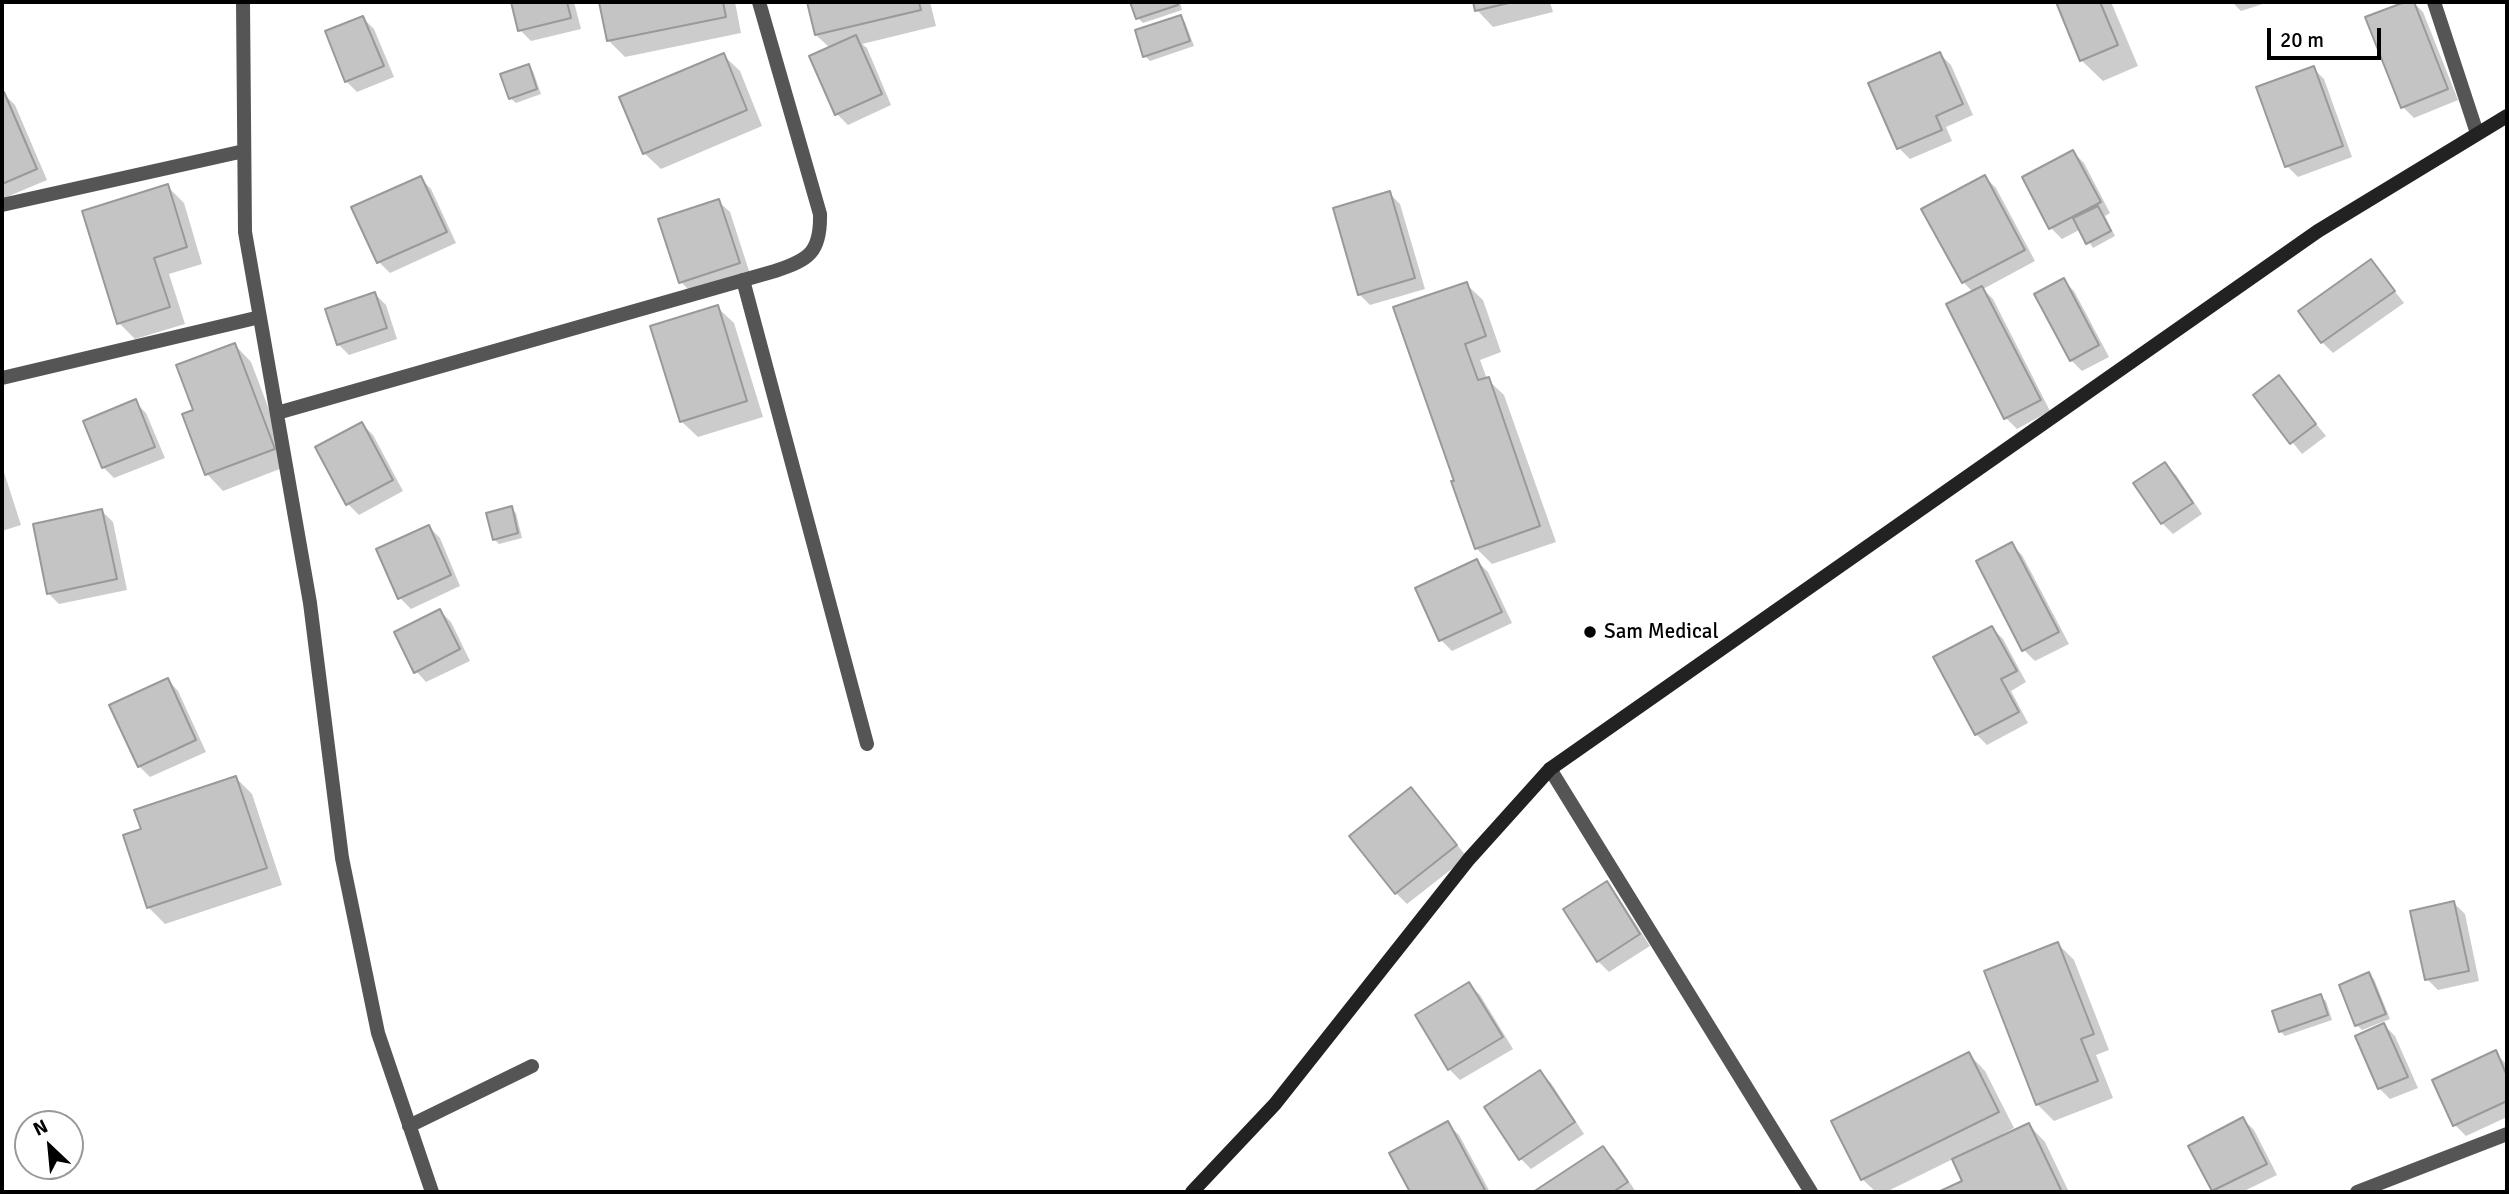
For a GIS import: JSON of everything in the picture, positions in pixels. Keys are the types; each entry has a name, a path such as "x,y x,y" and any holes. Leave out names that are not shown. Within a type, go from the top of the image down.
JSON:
{"street":[{"path":"243,2 245,232 310,603 342,858 378,1033 432,1192"},
{"path":"277,413 797,264 813,252 820,235 820,214 758,2"},
{"path":"2434,2 2477,133"},
{"path":"1192,1192 1275,1104 1469,859 1550,769 2318,231 2507,116"},
{"path":"2,205 244,151"},
{"path":"743,280 867,744"},
{"path":"2,379 260,317"},
{"path":"1550,769 1811,1192"},
{"path":"409,1126 532,1066"},
{"path":"2357,1192 2507,1135"}],"building":[{"path":"511,2 567,2 571,18 518,31"},
{"path":"599,2 723,2 726,17 607,41"},
{"path":"807,2 919,2 921,10 815,35"},
{"path":"1130,2 1178,2 1178,5 1136,19"},
{"path":"1473,2 1513,2 1475,11"},
{"path":"2056,2 2100,2 2118,45 2080,61"},
{"path":"2405,2 2414,2 2448,89 2401,108 2365,17"},
{"path":"1181,15 1190,41 1143,57 1135,30"},
{"path":"363,16 384,66 345,82 325,31"},
{"path":"856,35 882,94 835,115 809,56"},
{"path":"1940,52 1963,104 1936,116 1942,130 1897,149 1868,83"},
{"path":"724,53 747,110 643,154 619,97"},
{"path":"529,64 537,89 509,99 500,74"},
{"path":"2314,66 2343,146 2285,167 2256,87"},
{"path":"4,92 37,169 2,184 2,93"},
{"path":"2073,150 2101,202 2049,229 2022,177"},
{"path":"1985,175 2025,250 1962,283 1921,209"},
{"path":"421,176 447,232 377,263 351,207"},
{"path":"168,184 187,247 154,258 170,307 117,324 82,211"},
{"path":"1390,191 1415,278 1358,295 1333,208"},
{"path":"719,199 740,263 679,283 658,219"},
{"path":"2098,206 2111,231 2086,244 2073,218"},
{"path":"2371,259 2395,291 2321,343 2298,311"},
{"path":"2064,278 2099,345 2070,361 2034,294"},
{"path":"1467,282 1486,336 1465,344 1478,380 1489,377 1540,526 1475,549 1393,307"},
{"path":"1982,286 2041,400 2004,419 1946,304"},
{"path":"375,292 387,328 337,345 325,309"},
{"path":"718,305 747,401 680,422 650,326"},
{"path":"235,343 275,449 205,475 182,414 193,410 176,365"},
{"path":"2279,375 2316,424 2290,444 2253,395"},
{"path":"136,399 155,447 102,468 83,421"},
{"path":"362,422 393,480 346,505 315,447"},
{"path":"2165,462 2193,503 2161,524 2133,483"},
{"path":"512,506 518,533 493,540 486,513"},
{"path":"102,509 117,579 47,594 33,524"},
{"path":"429,525 451,575 398,599 376,549"},
{"path":"2012,542 2059,632 2022,651 1976,561"},
{"path":"1477,559 1502,612 1439,641 1415,588"},
{"path":"440,609 460,649 414,673 394,632"},
{"path":"1992,626 2017,671 2001,679 2019,712 1975,735 1933,657"},
{"path":"168,678 196,740 138,767 109,705"},
{"path":"236,776 267,868 147,908 123,835 141,829 134,810"},
{"path":"1411,787 1457,845 1395,894 1349,836"},
{"path":"1607,881 1640,934 1597,962 1563,909"},
{"path":"2454,901 2469,971 2425,980 2410,911"},
{"path":"2058,942 2094,1034 2081,1039 2098,1081 2036,1105 1984,971"},
{"path":"2369,972 2386,1014 2355,1026 2339,985"},
{"path":"1469,982 1503,1037 1448,1070 1415,1015"},
{"path":"2321,994 2328,1015 2279,1032 2272,1011"},
{"path":"2384,1023 2408,1077 2378,1089 2355,1036"},
{"path":"2496,1050 2507,1076 2507,1101 2453,1126 2432,1080"},
{"path":"1969,1052 1999,1112 1861,1180 1831,1121"},
{"path":"1540,1070 1575,1122 1519,1160 1484,1107"},
{"path":"2243,1117 2267,1164 2212,1191 2188,1146"},
{"path":"1448,1121 1486,1192 1410,1192 1389,1153"},
{"path":"2029,1123 2062,1192 1938,1192 1962,1181 1952,1159"},
{"path":"1603,1146 1628,1182 1613,1192 1533,1192"}],"place":[{"name":"Sam Medical","path":"1590,632"}]}
